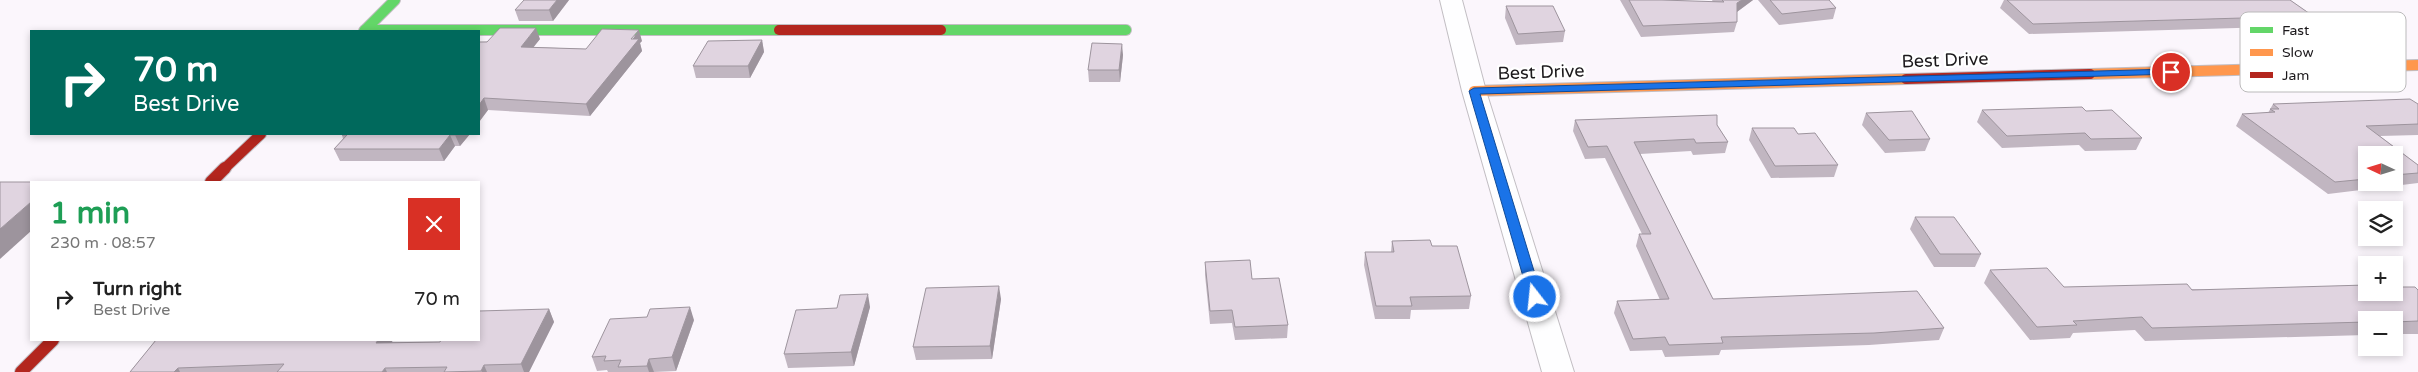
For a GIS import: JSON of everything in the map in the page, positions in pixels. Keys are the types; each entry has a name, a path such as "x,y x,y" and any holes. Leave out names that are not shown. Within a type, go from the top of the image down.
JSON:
{"street":[{"path":"365,30 395,0"},
{"path":"1451,0 1474,91 1558,372"},
{"path":"480,31 1126,30"},
{"name":"Best Drive","path":"1474,91 2240,70"},
{"path":"212,181 260,135"},
{"path":"21,372 52,341"}],"building":[{"path":"524,0 557,0 549,10 515,10"},
{"path":"1629,0 1724,2 1722,0 1742,0 1737,3 1737,22 1643,26"},
{"path":"1770,0 1829,0 1836,8 1782,14"},
{"path":"2007,0 2290,0 2307,12 2240,12 2240,18 2033,24"},
{"path":"1506,6 1553,6 1565,31 1518,34"},
{"path":"500,28 536,28 521,47 586,49 602,29 639,30 631,39 639,39 586,104 484,98 480,104 480,42 487,42"},
{"path":"762,40 748,66 693,66 708,41"},
{"path":"1092,43 1122,44 1119,70 1088,70"},
{"path":"2410,99 2418,104 2418,124 2366,126 2393,146 2358,146 2358,180 2335,182 2242,114 2275,112 2270,109 2279,109 2273,104"},
{"path":"2082,107 2086,111 2112,110 2142,138 2091,139 2085,133 2007,136 1982,110"},
{"path":"1912,111 1930,139 1889,140 1866,113"},
{"path":"1717,115 1717,125 1728,142 1696,143 1694,139 1634,142 1713,299 1917,291 1944,328 1874,333 1721,337 1723,343 1669,345 1665,337 1633,339 1617,301 1669,299 1639,234 1651,234 1607,146 1588,147 1575,120"},
{"path":"1752,128 1794,128 1798,134 1815,133 1838,165 1775,166"},
{"path":"347,135 450,135 439,149 334,149"},
{"path":"2403,154 2418,165 2418,173 2403,174"},
{"path":"0,182 30,182 30,203 0,229"},
{"path":"1915,217 1954,217 1981,254 1940,254"},
{"path":"1430,240 1432,246 1457,246 1471,296 1410,297 1412,306 1376,306 1365,252 1394,252 1392,241"},
{"path":"1250,260 1252,279 1279,278 1288,325 1235,327 1232,310 1210,311 1205,262"},
{"path":"2047,268 2064,287 2187,284 2192,290 2358,285 2358,301 2403,301 2403,287 2415,287 2418,290 2418,321 2403,322 2403,311 2358,311 2358,322 2152,328 2142,317 2073,321 2077,325 2037,327 1990,270"},
{"path":"999,286 990,346 913,347 926,288"},
{"path":"868,294 851,352 784,354 796,310 837,308 840,295"},
{"path":"690,307 672,357 649,359 647,366 618,367 621,360 604,361 606,356 592,357 610,319 647,317 650,309"},
{"path":"549,309 521,364 484,365 481,371 444,372 447,367 385,368 382,372 277,372 284,364 178,368 174,372 130,372 155,341 377,341 376,343 480,341 480,311"}],"traffic: fast":[{"path":"365,30 395,0"},
{"path":"365,30 779,30"},
{"path":"941,30 1126,30"}],"traffic: slow":[{"path":"2406,65 2418,65"},
{"path":"2090,74 2240,70"},
{"path":"1474,91 1906,79"}],"traffic: jam":[{"path":"779,30 941,30"},
{"path":"1906,79 2090,74"},
{"path":"212,181 260,135"},
{"path":"21,372 52,341"}],"route":[{"path":"1535,297 1474,91 2171,72"}]}
